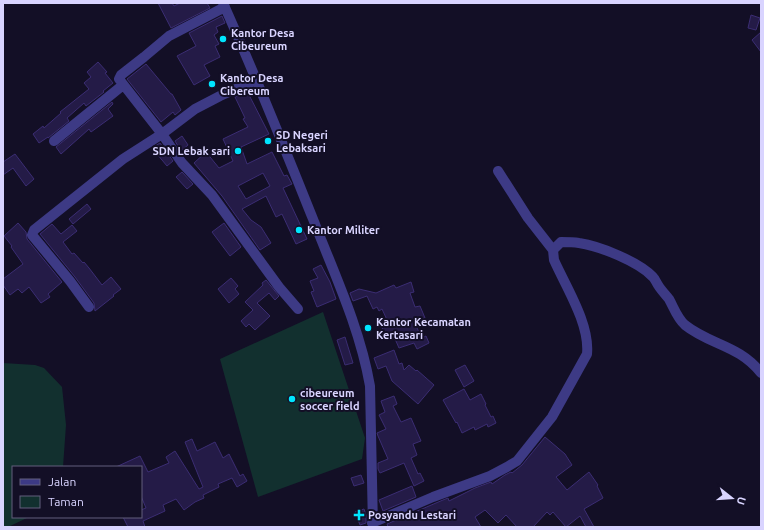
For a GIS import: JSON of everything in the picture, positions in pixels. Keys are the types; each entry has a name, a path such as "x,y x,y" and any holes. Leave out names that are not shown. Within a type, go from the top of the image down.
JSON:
{"street":[{"path":"298,309 279,287 212,195 182,163 162,134 119,79 121,75 169,36 224,5 256,80 348,309 367,367 370,386 373,525 426,499 490,476 517,461 552,417 587,354 588,346 579,315 554,260 554,250 528,218 498,171"},
{"path":"89,307 70,281 32,235 32,232 123,159 162,134 206,102 256,80"},
{"path":"54,141 123,85"},
{"path":"554,250 561,242 578,243 611,253 639,266 653,277 668,298 678,316 686,325 740,353 761,373"}],"green space":[{"name":"cibeureum soccer field","path":"323,312 365,438 362,459 258,497 220,359"},
{"path":"3,363 35,365 44,368 62,387 66,425 63,466 12,466 12,518 27,518 8,527 3,527"}],"building":[{"path":"158,3 172,3 174,6 180,3 207,3 210,8 171,28"},
{"path":"751,15 760,18 756,30 748,28"},
{"path":"222,16 225,23 216,27 218,32 214,35 219,44 215,46 220,57 204,65 210,76 194,85 177,56 196,46 189,33"},
{"path":"761,32 761,52 752,40"},
{"path":"98,62 107,72 105,73 113,83 86,106 84,103 67,118 69,121 48,138 39,143 33,134 43,126 44,128 61,113 60,112 89,89 84,83 91,77 87,72"},
{"path":"146,64 172,94 181,110 175,115 173,112 161,122 127,79"},
{"path":"247,91 269,134 241,147 247,164 272,152 284,176 287,175 292,184 283,188 307,239 296,244 282,214 276,217 266,196 242,209 251,220 261,227 271,243 260,250 222,196 194,163 206,152 219,168 233,161 223,139 248,127 243,119 245,118 235,97","holes":["263,173 270,186 246,199 238,186"]},
{"path":"112,102 113,104 108,109 113,116 91,132 89,129 61,154 56,147"},
{"path":"182,136 188,145 181,151 175,141"},
{"path":"160,143 173,161 167,166 152,148"},
{"path":"15,154 34,179 26,186 13,168 3,175 3,162"},
{"path":"182,172 193,184 187,189 176,177"},
{"path":"87,204 91,209 73,224 69,219"},
{"path":"18,223 26,232 27,239 62,282 48,294 50,297 41,303 29,287 22,293 18,289 10,295 3,285 3,279 23,264 4,236"},
{"path":"224,223 241,247 230,256 212,232"},
{"path":"52,224 61,234 72,225 77,231 63,242 72,254 74,253 83,263 84,262 102,285 111,277 121,289 95,311 94,303 40,234"},
{"path":"321,265 330,282 336,299 317,307 311,292 314,291 310,281 318,278 313,269"},
{"path":"231,278 238,286 235,289 239,294 229,303 218,289"},
{"path":"266,280 279,296 275,300 269,293 257,303 270,316 255,330 249,324 246,327 241,321 253,310 245,302 263,285 262,283"},
{"path":"411,282 414,292 410,293 415,307 420,306 425,318 414,322 422,338 426,336 429,343 417,349 414,343 399,348 392,332 385,335 381,325 388,322 382,309 379,311 377,307 373,309 367,296 353,301 350,293 359,289 376,293 394,285 396,288"},
{"path":"345,337 353,363 345,365 337,340"},
{"path":"394,350 399,364 402,363 404,370 409,365 434,385 418,404 392,381 386,366 378,369 374,358"},
{"path":"465,365 474,381 464,387 455,370"},
{"path":"464,389 470,400 481,394 491,417 493,416 496,423 488,427 487,424 475,430 474,427 462,433 443,400"},
{"path":"394,396 397,404 393,406 401,422 411,418 421,441 413,444 417,455 411,458 418,474 420,473 424,481 414,486 404,463 380,473 378,469 378,463 388,459 377,433 386,429 379,415 385,412 381,401"},
{"path":"545,437 565,454 572,465 556,477 567,490 589,472 598,485 597,486 603,498 584,509 594,527 586,527 580,516 566,527 553,512 550,515 547,512 533,527 517,527 506,515 498,523 485,510 475,517 481,527 388,527 387,524 448,498 449,501 475,488 491,482 492,484 505,475 511,472 512,473 522,465"},
{"path":"192,439 197,451 215,442 223,458 229,454 240,476 243,474 247,481 237,487 232,478 218,484 219,487 203,495 204,498 195,502 184,510 176,499 163,505 165,511 143,521 145,527 128,527 124,518 142,518 142,510 146,508 142,498 142,466 118,466 140,456 148,472 169,463 166,457 175,451 199,489 203,487 185,442"},
{"path":"361,475 364,483 354,486 351,478"},
{"path":"412,486 416,497 383,511 379,500"},
{"path":"364,509 366,523 360,525 355,512"}],"place":[{"name":"Kantor Desa Cibeureum","path":"223,39"},
{"name":"Kantor Desa Cibereum","path":"212,84"},
{"name":"SD Negeri Lebaksari","path":"268,141"},
{"name":"SDN Lebak sari","path":"238,151"},
{"name":"Kantor Militer","path":"299,230"},
{"name":"Kantor Kecamatan Kertasari","path":"368,328"},
{"name":"cibeureum soccer field","path":"292,399"},
{"name":"Posyandu Lestari","path":"359,515"}]}
